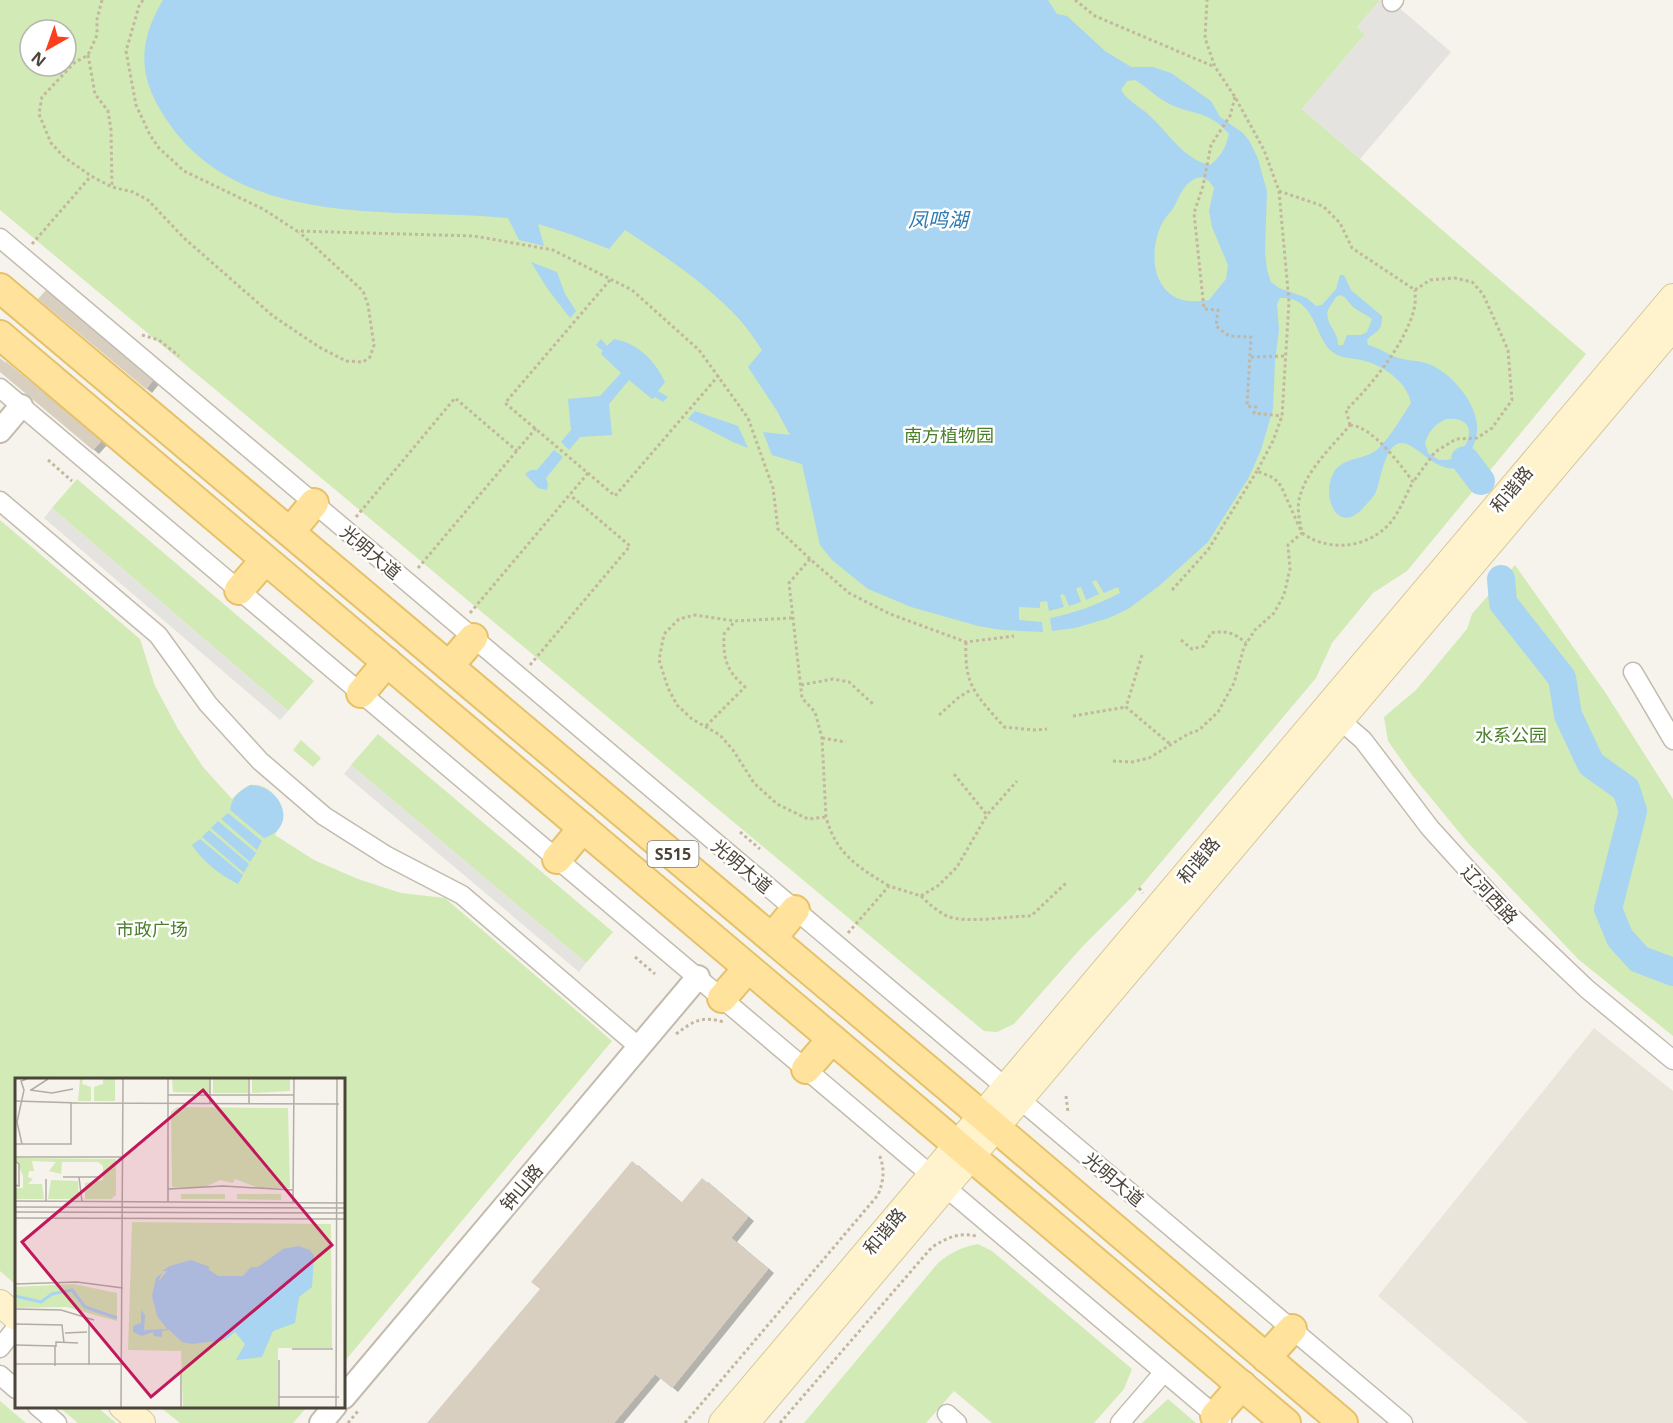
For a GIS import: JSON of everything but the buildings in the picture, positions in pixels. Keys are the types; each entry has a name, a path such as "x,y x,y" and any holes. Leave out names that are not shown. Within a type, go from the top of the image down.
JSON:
{"main road":[{"name":"光明大道","path":"0,288 772,938 1343,1423"},
{"name":"和谐路","path":"732,1422 939,1181 1333,714 1672,299"},
{"name":"和谐路","path":"1333,714 1673,327"},
{"name":"S515","path":"0,335 1286,1423"},
{"path":"290,532 314,503"},
{"path":"239,590 265,560"},
{"path":"449,666 471,625"},
{"path":"361,693 387,662"},
{"path":"557,859 583,828"},
{"path":"772,938 795,910"},
{"path":"726,1011 748,968"},
{"path":"806,1069 831,1039"},
{"path":"0,1303 15,1316"},
{"path":"1266,1358 1292,1329"},
{"path":"1220,1420 1242,1386"},
{"path":"123,1408 142,1423"}],"street":[{"name":"光明大道","path":"0,238 314,503 471,625 795,910 1403,1423"},
{"path":"0,388 698,978 726,1011 806,1069 1220,1420"},
{"path":"0,431 21,406"},
{"path":"0,501 158,635 208,704 260,761 324,816 387,856 462,895 639,1047"},
{"path":"1633,672 1673,740"},
{"name":"辽河西路","path":"1333,714 1363,740 1430,828 1506,912 1587,989 1673,1060"},
{"name":"钟山路","path":"353,1401 639,1047 698,978"},
{"path":"0,1348 15,1329"},
{"path":"1120,1423 1164,1372"},
{"path":"0,1375 15,1388"},
{"path":"38,1408 57,1423"},
{"path":"321,1423 334,1408"}],"path":[{"path":"102,0 97,35 88,55 95,94 108,111 111,130 112,187"},
{"path":"88,55 74,63 42,97 39,114 51,143 64,157 112,187 133,192 148,200 184,238 273,316 319,347 346,361 363,362 370,357 374,345 368,305 363,291 297,231 263,209 183,171 159,148 150,135 136,105 126,51 139,6 143,0"},
{"path":"1075,0 1095,16 1215,67"},
{"path":"1172,590 1208,550 1273,441 1282,416 1282,356 1289,302 1279,191 1264,150 1215,67 1205,38 1207,0"},
{"path":"1234,97 1230,116 1210,145 1209,161 1194,213 1204,309 1218,310 1216,326 1229,336 1251,337 1247,406 1256,407 1254,413 1282,416"},
{"path":"31,246 92,176"},
{"path":"1279,191 1323,206 1340,223 1352,248 1415,290"},
{"path":"297,231 474,236 553,250 632,290 699,350 748,418 772,488 778,529 810,559 849,593 890,614 966,642 1014,636"},
{"path":"1257,471 1274,478 1281,486 1302,533 1311,539 1335,545 1356,544 1376,536 1392,521 1413,482 1435,452 1449,442 1461,437 1477,438 1492,428 1512,400 1508,350 1483,294 1472,282 1455,278 1430,280 1415,290"},
{"path":"610,280 505,403 615,496 719,375"},
{"path":"1350,425 1346,411 1366,392 1406,330 1415,308 1415,290"},
{"path":"137,334 159,340 179,356"},
{"path":"1251,357 1282,356"},
{"path":"356,517 455,398 517,451"},
{"path":"1350,425 1357,425 1394,456 1413,482"},
{"path":"1302,533 1299,500 1304,486 1315,467 1350,425"},
{"path":"418,568 536,428"},
{"path":"48,460 72,481"},
{"path":"471,625 588,473"},
{"path":"530,665 630,546 570,495"},
{"path":"1113,761 1132,762 1149,758 1188,734 1199,730 1218,712 1234,683 1246,643 1255,630 1274,613 1284,595 1290,569 1288,545 1302,533"},
{"path":"810,559 789,583 792,618 802,698 815,712 822,738 826,817 829,830 840,849 855,864 888,886 921,896 931,906 949,917 976,919 1031,916 1066,883"},
{"path":"792,618 735,621 696,615 679,619 664,634 659,660 668,688 677,705 692,719 706,726 727,743 754,783 777,804 808,819 826,817"},
{"path":"706,726 745,687 732,675 723,655 724,634 735,621"},
{"path":"1180,640 1192,649 1204,646 1211,633 1222,631 1235,634 1246,643"},
{"path":"966,642 965,664 972,689 1004,727 1047,729"},
{"path":"1126,707 1142,655"},
{"path":"801,685 833,679 849,682 873,704"},
{"path":"939,715 972,689"},
{"path":"1073,716 1126,707 1171,745"},
{"path":"822,738 846,742"},
{"path":"954,774 987,814"},
{"path":"921,896 939,885 957,867 987,814 1017,781"},
{"path":"740,832 760,849 750,850"},
{"path":"848,933 888,886"},
{"path":"1139,888 1143,893"},
{"path":"635,957 655,974"},
{"path":"676,1034 693,1021 712,1019 726,1011"},
{"path":"1066,1096 1068,1112"},
{"path":"685,1423 879,1195 884,1172 877,1149"},
{"path":"780,1423 932,1247"},
{"path":"348,1423 353,1401"}],"shaded area":[{"path":"1380,0 1390,0 1451,52 1360,159 1302,109 1365,34 1357,27"},
{"path":"52,508 288,711 280,720 44,518"},
{"path":"351,765 586,963 579,972 344,774"},
{"path":"1594,1028 1673,1091 1673,1423 1528,1423 1378,1296"}],"green space":[{"name":"南方植物园","path":"0,0 1380,0 1357,27 1365,34 1302,109 1586,354 1407,571 1373,593 1332,643 1316,678 1131,898 1082,947 1014,1024 997,1032 984,1031 0,210"},
{"path":"77,479 314,681 288,711 52,508"},
{"name":"市政广场","path":"0,520 140,639 155,686 178,729 203,767 232,799 248,786 262,786 276,797 282,808 283,819 275,835 314,860 358,879 401,893 445,898 612,1041 345,1361 345,1078 15,1078 15,1284 0,1271"},
{"name":"水系公园","path":"1515,565 1605,692 1673,799 1673,1036 1578,959 1468,843 1412,775 1388,741 1384,717 1416,690 1467,629 1472,614"},
{"path":"378,734 613,932 586,963 351,765"},
{"path":"301,740 321,758 313,767 293,750"},
{"path":"978,1244 992,1251 1132,1369 1124,1389 1094,1423 992,1423 954,1391 926,1423 804,1423 938,1263 956,1251"},
{"path":"1168,1399 1196,1423 1142,1423"},
{"path":"0,1401 26,1423 0,1423"},
{"path":"60,1408 98,1408 116,1423 78,1423"},
{"path":"161,1408 306,1408 293,1423 180,1423"}],"water":[{"name":"凤鸣湖","path":"163,0 1048,0 1057,14 1067,16 1105,51 1131,67 1153,67 1171,73 1211,101 1220,117 1243,133 1258,159 1267,191 1265,252 1271,282 1279,288 1307,298 1316,306 1322,305 1336,289 1340,275 1344,275 1351,290 1382,316 1380,328 1367,340 1368,345 1398,358 1428,364 1457,384 1469,402 1477,421 1475,442 1458,468 1442,466 1407,444 1395,445 1387,456 1372,498 1354,516 1346,518 1339,516 1334,510 1329,493 1333,474 1340,465 1377,450 1388,438 1411,403 1409,395 1399,381 1377,365 1334,353 1322,339 1308,311 1292,299 1280,298 1277,304 1279,330 1273,409 1261,450 1249,477 1208,542 1159,586 1128,609 1109,618 1075,628 1052,631 1050,618 1103,601 1120,593 1118,587 1104,593 1096,580 1092,582 1099,594 1086,600 1081,587 1076,588 1081,602 1069,606 1064,594 1060,595 1064,607 1049,611 1047,601 1040,602 1040,608 1019,607 1019,620 1042,622 1043,632 978,626 911,607 868,589 832,560 820,545 802,464 772,455 763,432 790,435 748,367 762,350 740,320 700,283 625,230 609,249 538,224 544,246 519,240 508,218 365,211 317,206 271,195 229,177 192,150 161,111 153,97 148,83 144,56 155,14","holes":["1135,80 1166,102 1206,116 1221,126 1229,134 1225,147 1217,159 1210,165 1193,158 1178,146 1148,114 1124,94 1121,90 1127,81","1202,177 1214,188 1209,211 1212,227 1228,265 1226,279 1209,300 1189,301 1177,298 1161,284 1157,274 1155,251 1159,229 1164,220 1185,187 1196,178","1341,295 1353,307 1372,319 1367,332 1361,335 1347,335 1343,345 1338,345 1327,315 1336,297","1455,419 1464,422 1469,436 1458,455 1451,459 1439,460 1428,453 1425,443 1432,429 1442,421"]},
{"path":"531,262 557,272 565,294 576,311 570,318 547,288"},
{"path":"601,339 607,346 614,339 623,341 645,354 665,382 658,391 668,397 663,402 655,397 652,399 629,380 609,404 612,435 580,437 569,450 561,442 571,430 568,399 600,396 621,373 601,354 603,351 596,345"},
{"path":"695,411 738,426 748,448 688,419"},
{"path":"554,450 563,457 546,478 547,490 538,488 525,474 531,470 537,470"},
{"path":"250,785 271,792 278,799 282,808 281,825 275,833 264,838 230,810 232,801"},
{"path":"228,813 262,841 257,850 221,819"},
{"path":"218,821 256,853 250,862 211,828"},
{"path":"209,830 249,864 244,873 202,837"},
{"path":"200,839 243,875 238,884 207,863 192,845"}],"waterway":[{"path":"1465,460 1481,481"},
{"path":"1501,579 1503,603 1562,678 1568,715 1591,764 1626,789 1633,811 1608,909 1620,938 1639,959 1673,972"}]}
